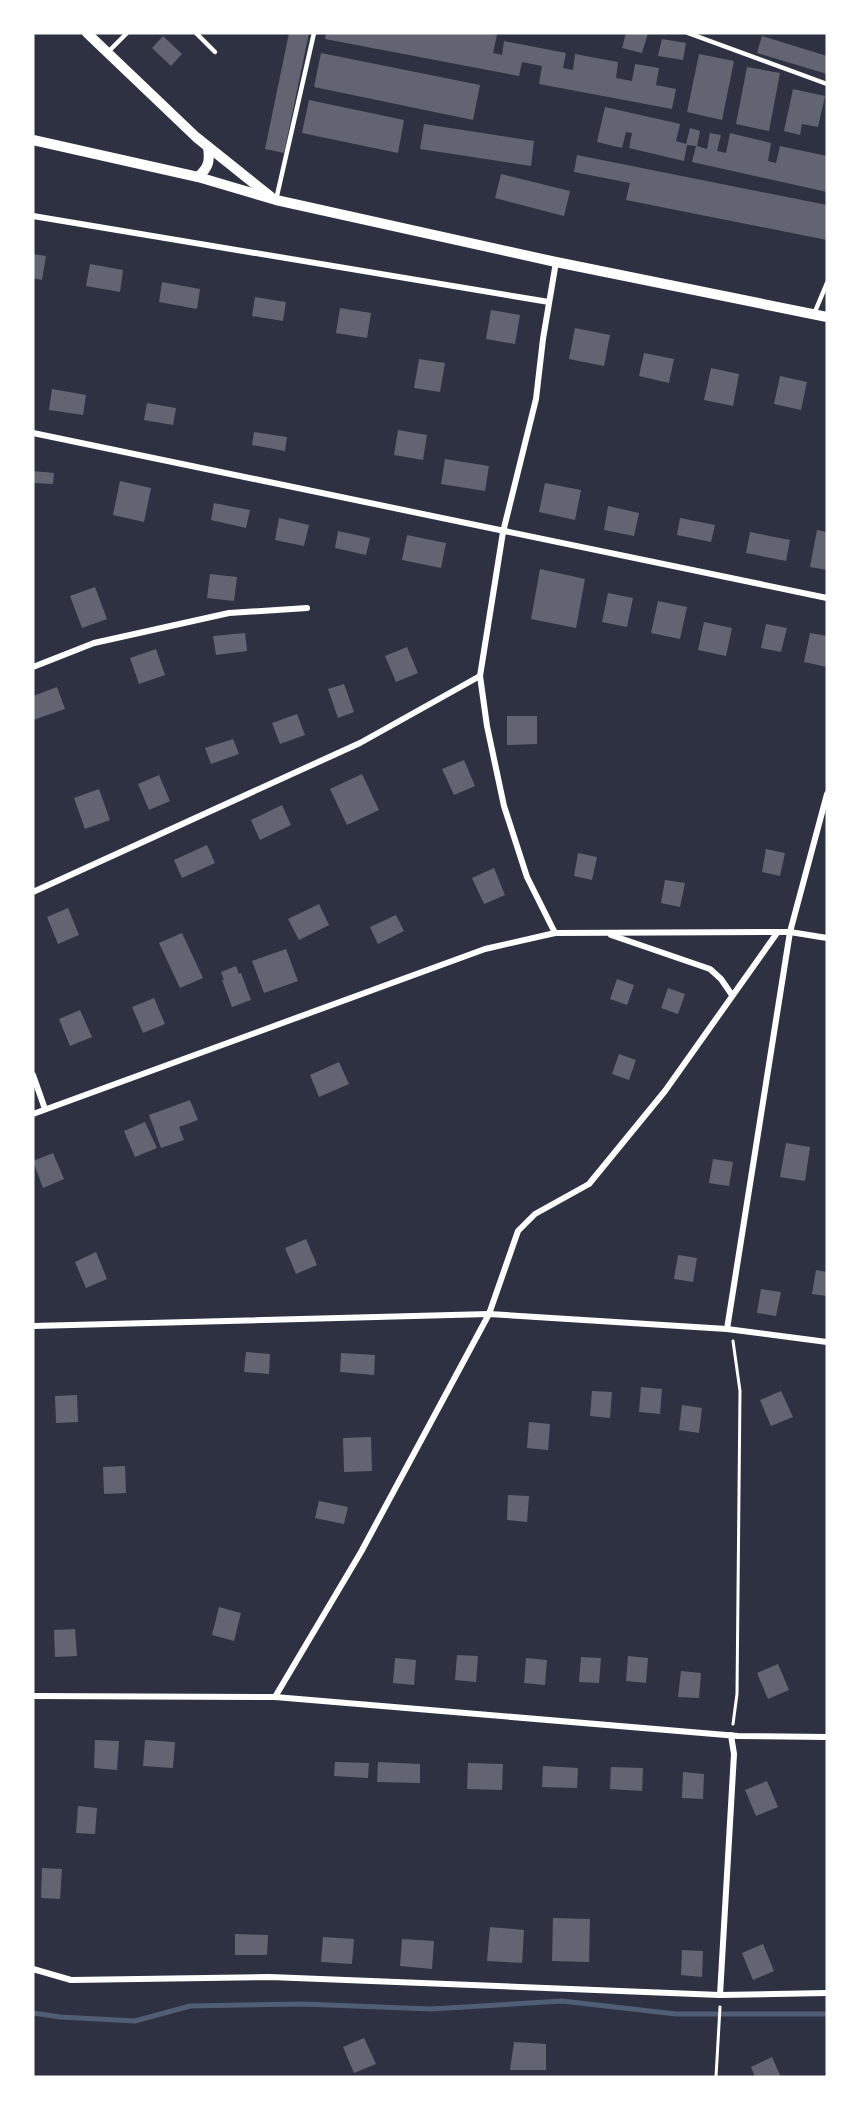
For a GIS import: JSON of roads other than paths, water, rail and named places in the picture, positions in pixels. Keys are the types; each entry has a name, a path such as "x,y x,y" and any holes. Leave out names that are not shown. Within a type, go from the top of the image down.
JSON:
{"street":[{"path":"87,33 208,147 276,200"},
{"path":"33,140 198,177 276,200 556,262 827,317"},
{"path":"198,177 206,170 210,162 208,147"},
{"path":"33,216 549,303"},
{"path":"555,933 527,877 504,806 487,726 480,676 503,532 536,399 556,262"},
{"path":"33,433 827,598"},
{"path":"33,667 94,643 218,615 307,608"},
{"path":"33,892 360,743 480,676"},
{"path":"730,1330 790,932 827,794"},
{"path":"33,1114 485,949 555,933 790,932 827,938"},
{"path":"605,933 710,969 721,979 732,995"},
{"path":"275,1697 361,1552 489,1314 518,1231 535,1214 589,1184 665,1091 777,933"},
{"path":"33,1075 45,1109"},
{"path":"33,1326 489,1314 730,1330 827,1342"},
{"path":"33,1696 275,1697 731,1735 827,1737"},
{"path":"720,1995 734,1754 731,1735"},
{"path":"33,1969 71,1980 270,1977 720,1995 827,1993"}],"lane":[{"path":"107,53 127,33"},
{"path":"196,33 215,52"},
{"path":"276,200 314,33"},
{"path":"688,33 827,84"},
{"path":"813,314 827,283"}],"waterway":[{"path":"33,2013 60,2017 135,2021 190,2006 303,2004 431,2009 562,2001 676,2014 827,2014"}]}
